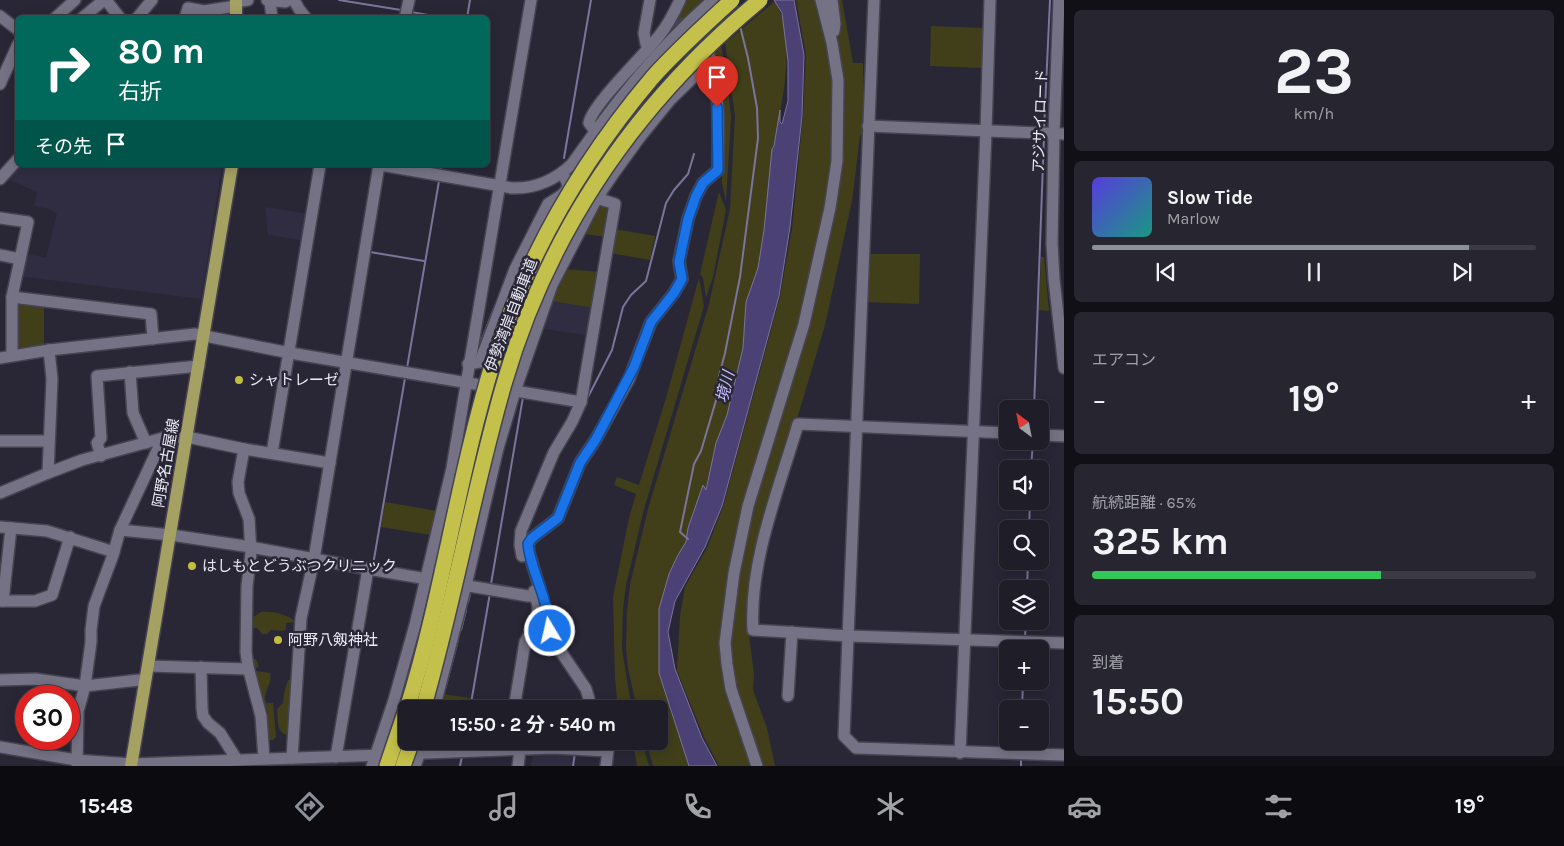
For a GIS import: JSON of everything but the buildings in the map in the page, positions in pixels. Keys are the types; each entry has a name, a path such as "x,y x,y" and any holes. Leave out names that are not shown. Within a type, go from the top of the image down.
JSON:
{"highway":[{"name":"伊勢湾岸自動車道","path":"409,700 425,648 474,432 494,359 524,280 566,200 604,141 663,67 732,0"},
{"name":"伊勢湾岸自動車道","path":"426,700 436,665 504,382 520,335 553,256 588,193 635,126 700,53 760,0"},
{"name":"伊勢湾岸自動車道","path":"378,762 398,724"},
{"path":"403,766 415,750"}],"main road":[{"name":"阿野名古屋線","path":"132,765 232,167"}],"street":[{"path":"58,15 75,0"},
{"path":"86,15 105,0 118,15"},
{"path":"140,15 152,0"},
{"path":"271,15 268,0 285,2 288,0"},
{"path":"294,0 303,15"},
{"path":"406,15 408,0"},
{"path":"378,762 415,625 424,579 452,468 468,364 531,0"},
{"path":"650,0 644,33 646,44 650,46"},
{"path":"595,131 589,123 591,116 675,19 680,0"},
{"path":"757,766 730,681 725,643 734,573 748,506 804,324 830,208 837,161 839,126 838,80 832,43 821,0"},
{"path":"832,0 835,24 832,43"},
{"path":"874,0 844,736 856,748 1064,755"},
{"path":"960,752 966,640 990,0"},
{"name":"アジサイロード","path":"1059,0 1059,133 1052,242 1054,279 1064,368"},
{"path":"391,167 523,189 546,182 562,173 572,164 635,79 676,35 712,1"},
{"path":"186,15 188,8 203,14 239,5"},
{"path":"0,16 15,28"},
{"path":"0,84 15,51"},
{"path":"436,700 466,586 498,448 515,390 552,284 597,198 640,137 709,56 716,79 718,170 703,183 688,219 679,262 682,279 674,293 651,322 632,373 596,439 580,463 558,518 532,538 528,544 539,596 550,631 555,643 586,689 588,700"},
{"path":"868,126 1059,133"},
{"path":"0,179 15,162"},
{"path":"272,453 320,167"},
{"path":"292,758 301,618 314,559 380,167"},
{"path":"468,364 480,362 515,270 548,204 562,195 568,188 568,182 562,173"},
{"path":"515,700 525,642 538,621 539,596 522,559 521,531 550,460 581,402 615,204 597,198"},
{"path":"0,218 28,222 6,326 12,355"},
{"path":"0,255 20,259"},
{"path":"12,297 151,314 153,339"},
{"path":"0,358 49,350 195,334 290,353 581,402"},
{"path":"48,473 52,379 49,350"},
{"path":"101,456 97,443 101,438 102,428 97,376 199,366"},
{"path":"130,372 133,413 146,443"},
{"path":"999,433 798,424 765,535 756,579 752,614 753,630 849,636 1064,644"},
{"path":"1049,435 1064,436"},
{"path":"0,493 82,460 162,438 187,437 244,449 330,463"},
{"path":"76,763 78,711 85,686 94,606 120,530 162,438"},
{"path":"0,442 48,441"},
{"path":"244,449 238,482 241,499 249,519 251,547 247,586 246,652 248,669 261,716 264,759"},
{"path":"70,537 52,596 35,601 1,601 6,528 39,529 70,537 114,552"},
{"path":"120,530 171,535 251,547 424,579 539,596"},
{"path":"336,757 368,569"},
{"path":"788,696 792,632"},
{"path":"148,666 248,669"},
{"path":"201,667 203,716 220,733 237,760"},
{"path":"0,680 34,679 85,686 145,681"},
{"path":"0,747 76,763 132,765 264,759 277,762 292,758 336,757 378,762 407,750"},
{"path":"415,766 418,750"},
{"path":"518,766 520,750"},
{"path":"603,750 608,751 606,766"}],"shaded area":[{"path":"684,0 703,0 681,21 678,19 677,12"},
{"path":"774,0 794,0 804,55 802,116 790,227 779,296 722,506 705,547 675,601 668,632 675,669 702,738 717,766 689,766 659,673 659,609 669,574 686,542 688,528 703,485 706,490 716,443 727,415 743,348 746,302 758,268 764,230 772,149 780,110 780,122 782,124 788,101 788,61 782,13"},
{"path":"796,0 842,0 853,63 863,63 864,121 867,129 860,136 852,201 825,325 797,419 748,626 754,675 753,690 767,728 775,766 719,766 704,737 677,671 680,616 685,587 707,548 723,507 780,297 792,228 803,116 806,55"},
{"path":"775,1 782,17 786,35 786,73 774,147 772,149 764,230 758,268 746,302 743,348 727,415 716,443 705,491 703,486 688,528 686,542 678,555 659,673 668,700 635,700 626,649 630,585 648,509 709,304 730,209 735,116 725,43"},
{"path":"931,26 985,28 984,68 930,66"},
{"path":"721,46 726,68 731,117 726,202 722,183 721,122 714,54"},
{"path":"18,167 222,167 201,299 19,276 24,253 46,258 57,214 50,209 34,206 37,192 8,179"},
{"path":"719,192 726,210 713,277 706,298 703,278 700,274"},
{"path":"603,205 610,208 607,237 584,234 598,208"},
{"path":"265,207 309,214 305,241 268,235"},
{"path":"614,229 655,236 650,260 610,253"},
{"path":"867,254 920,254 919,304 867,302"},
{"path":"1041,257 1044,257 1049,311 1039,310"},
{"path":"565,269 601,272 594,308 551,301"},
{"path":"699,278 704,306 644,509 626,585 623,608 622,649 630,699 617,700 613,597 629,518 636,494 614,485 617,477 639,485 666,398"},
{"path":"17,300 44,304 44,348 18,351"},
{"path":"551,301 594,308 590,336 540,328"},
{"path":"385,502 437,511 431,535 381,527"},
{"path":"261,612 279,614 295,622 286,623 284,631 271,630 267,634 262,634 257,628 252,628 252,618"},
{"path":"256,659 259,666 255,669 256,671 270,673 271,677 265,699 266,703 273,703 276,737 273,740 267,740 265,717 268,715 267,709 263,710 250,660"},
{"path":"288,680 292,680 290,735 285,735 280,730 277,709 283,703"},
{"path":"444,694 470,698 470,700 442,700"},
{"path":"668,701 689,766 653,766 649,750 668,750"},
{"path":"634,750 645,750 649,766 637,766"},
{"path":"574,751 571,766 531,766 534,752"},
{"path":"338,759 337,766 280,766 280,763"}],"waterway":[{"path":"339,0 401,10"},
{"path":"468,15 470,0"},
{"path":"564,158 591,0"},
{"path":"1044,130 1050,0"},
{"path":"411,12 428,15"},
{"name":"境川","path":"688,539 680,532 694,464 701,451 717,397 718,380 740,277 758,138 757,108 740,26"},
{"path":"1034,400 1044,136"},
{"path":"587,399 612,350 623,307 631,295 646,281 666,203 688,174 694,154"},
{"path":"407,368 439,181"},
{"path":"370,252 424,261"},
{"path":"480,344 494,308"},
{"path":"373,565 405,378"},
{"path":"491,584 523,397"},
{"path":"1032,450 1032,460"},
{"path":"1029,520 1030,510"},
{"path":"474,575 479,552"},
{"path":"1027,580 1028,570"},
{"path":"468,602 471,591"},
{"path":"472,700 490,593"},
{"path":"461,630 466,610"},
{"path":"1025,630 1025,636"},
{"path":"445,689 458,640"},
{"path":"1022,700 1023,690"},
{"path":"573,766 575,753"},
{"path":"460,766 462,756"},
{"path":"1021,759 1021,766"}],"tunnel":[{"path":"677,21 708,52"}],"place":[{"name":"シャトレーゼ","path":"239,380"},
{"name":"はしもとどうぶつクリニック","path":"192,566"},
{"name":"阿野八剱神社","path":"278,640"}],"route":[{"path":"550,631 546,618 545,601 532,566 528,544 532,538 558,518 580,463 622,394 651,322 674,293 682,279 679,262 688,219 703,183 718,170 717,107"}]}
